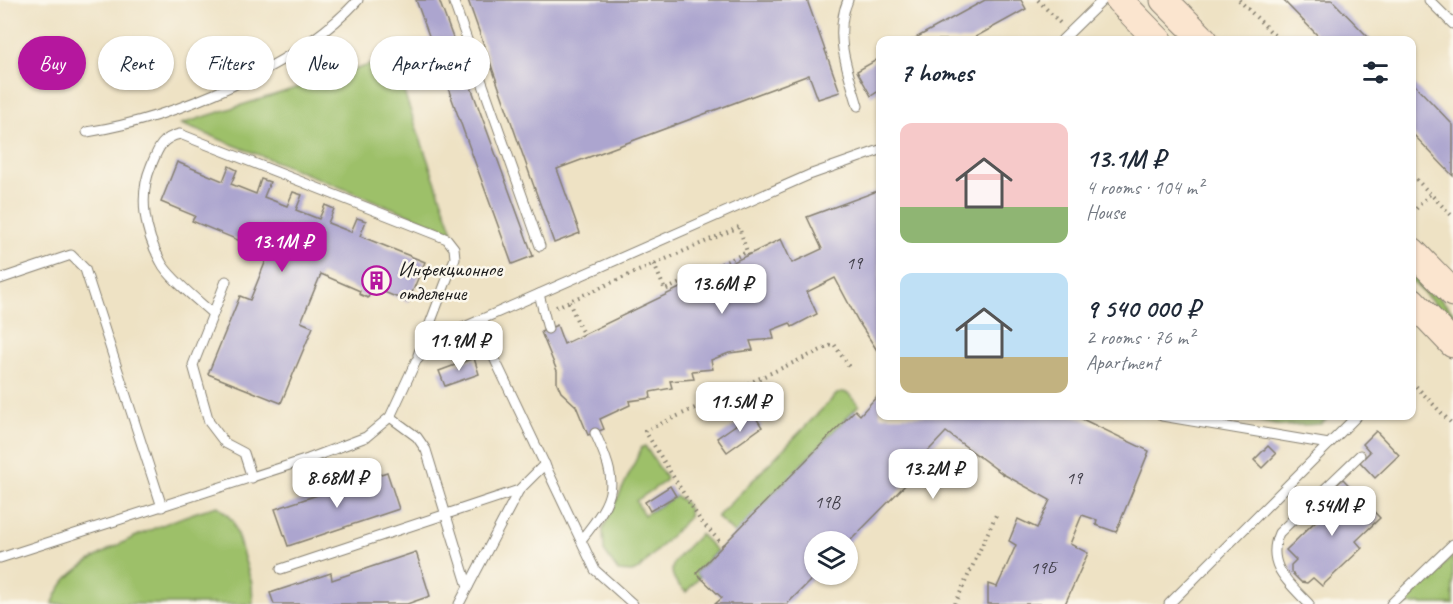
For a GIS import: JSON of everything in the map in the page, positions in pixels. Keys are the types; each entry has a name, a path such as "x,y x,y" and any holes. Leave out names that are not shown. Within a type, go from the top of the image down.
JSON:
{"main road":[{"path":"1119,0 1154,36"},
{"path":"1170,2 1200,36"},
{"path":"1416,255 1453,293"},
{"path":"1416,305 1453,344"}],"lane":[{"path":"87,132 123,126 199,100 315,40 358,0"},
{"path":"453,0 540,246"},
{"path":"848,0 841,30 843,50 858,106"},
{"path":"1066,36 1103,0"},
{"path":"1429,0 1453,24"},
{"path":"0,558 252,478 366,437 390,417 416,361 455,258 454,248 447,239 186,137 168,136 159,145 145,180 143,210 161,264 213,314"},
{"path":"416,361 436,339 809,175 876,151"},
{"path":"0,279 71,255 85,269 162,507"},
{"path":"226,281 193,365 209,422 225,442 244,453 252,478"},
{"path":"539,294 548,329"},
{"path":"477,322 595,570 633,604"},
{"path":"390,417 417,438 426,450 468,587"},
{"path":"1186,420 1329,444"},
{"path":"1169,604 1353,420"},
{"path":"580,540 610,498 613,480 595,433"},
{"path":"1309,604 1280,573 1275,558 1276,541 1279,533 1360,454"},
{"path":"459,604 519,490 544,465"},
{"path":"281,569 519,490"},
{"path":"1391,604 1453,544"}],"path":[{"path":"1239,0 1275,36"},
{"path":"1416,179 1453,217"},
{"path":"1416,209 1431,194"},
{"path":"543,311 569,302 654,264 739,227 747,253 665,290 654,264"},
{"path":"569,302 583,334"},
{"path":"723,545 700,520 645,431 834,344 851,370"},
{"path":"1416,386 1453,425"},
{"path":"955,604 996,516"}],"green space":[{"path":"370,65 370,90 403,90 453,232 181,124 290,90 358,90 358,69"},
{"path":"1416,273 1453,312 1453,323 1416,285"},
{"path":"848,393 859,405 735,534 717,517 837,394"},
{"path":"1253,420 1325,420 1321,424 1281,426"},
{"path":"645,446 666,478 664,482 636,501 644,515 676,496 686,505 689,517 639,569 632,572 618,571 604,551 603,529 642,447"},
{"path":"218,506 233,521 252,584 253,604 52,604 63,584 74,572 91,560 159,526"},
{"path":"700,534 717,551 696,572 700,577 686,592 677,583 672,569 679,555"},
{"path":"1453,556 1453,604 1403,604"}],"building":[{"path":"416,0 439,0 452,36 429,36"},
{"path":"468,0 807,0 840,92 818,99 809,75 557,169 580,233 554,243 490,62 490,36 481,36"},
{"path":"985,0 1021,0 1026,9 977,36 919,36"},
{"path":"1283,0 1332,0 1367,36 1318,36"},
{"path":"876,60 876,93 871,96 857,71"},
{"path":"1416,86 1453,125 1453,176 1416,137"},
{"path":"449,90 472,90 533,256 512,264"},
{"name":"Инфекционное отделение","path":"177,162 223,181 229,166 237,170 231,184 256,194 261,179 270,182 264,197 287,206 293,192 302,195 296,210 319,219 325,205 334,209 328,223 351,232 357,218 366,221 360,236 425,262 408,302 372,287 368,298 359,294 360,291 321,274 301,322 313,327 281,403 208,374 240,296 250,300 269,253 192,221 195,216 161,202"},
{"path":"876,191 876,349 835,278 807,292 817,314 792,327 790,323 772,330 774,339 750,341 753,350 729,353 711,360 713,369 692,371 694,379 670,381 672,388 650,392 651,398 629,401 630,405 600,419 604,429 588,435 576,406 561,392 557,383 557,371 541,332 557,325 564,344 781,239 792,263 822,249 807,217"},
{"path":"474,358 479,374 445,386 439,371"},
{"path":"876,397 876,420 1084,420 1149,451 1116,532 1096,525 1097,520 1082,515 1070,544 1088,553 1065,604 988,604 988,584 997,587 1016,545 1009,541 1018,519 1037,528 1050,500 1003,474 946,432 914,466 919,471 858,533 858,531 804,531 804,585 806,585 787,604 715,604 722,598 696,573 855,410 860,415"},
{"path":"753,413 762,427 727,452 717,438"},
{"path":"1376,431 1399,455 1375,478 1360,462 1370,452 1363,444"},
{"path":"1268,446 1276,454 1262,468 1254,460"},
{"path":"387,472 399,509 288,546 275,509"},
{"path":"1343,479 1380,518 1356,541 1362,548 1322,586 1313,578 1307,583 1301,582 1291,572 1291,565 1296,560 1286,550 1327,510 1329,513 1338,505 1327,494"},
{"path":"670,486 676,496 650,511 645,502"},
{"path":"416,552 430,596 407,604 274,604 270,593 331,573 332,580"}],"place":[{"name":"Инфекционное отделение","path":"377,281"}]}
